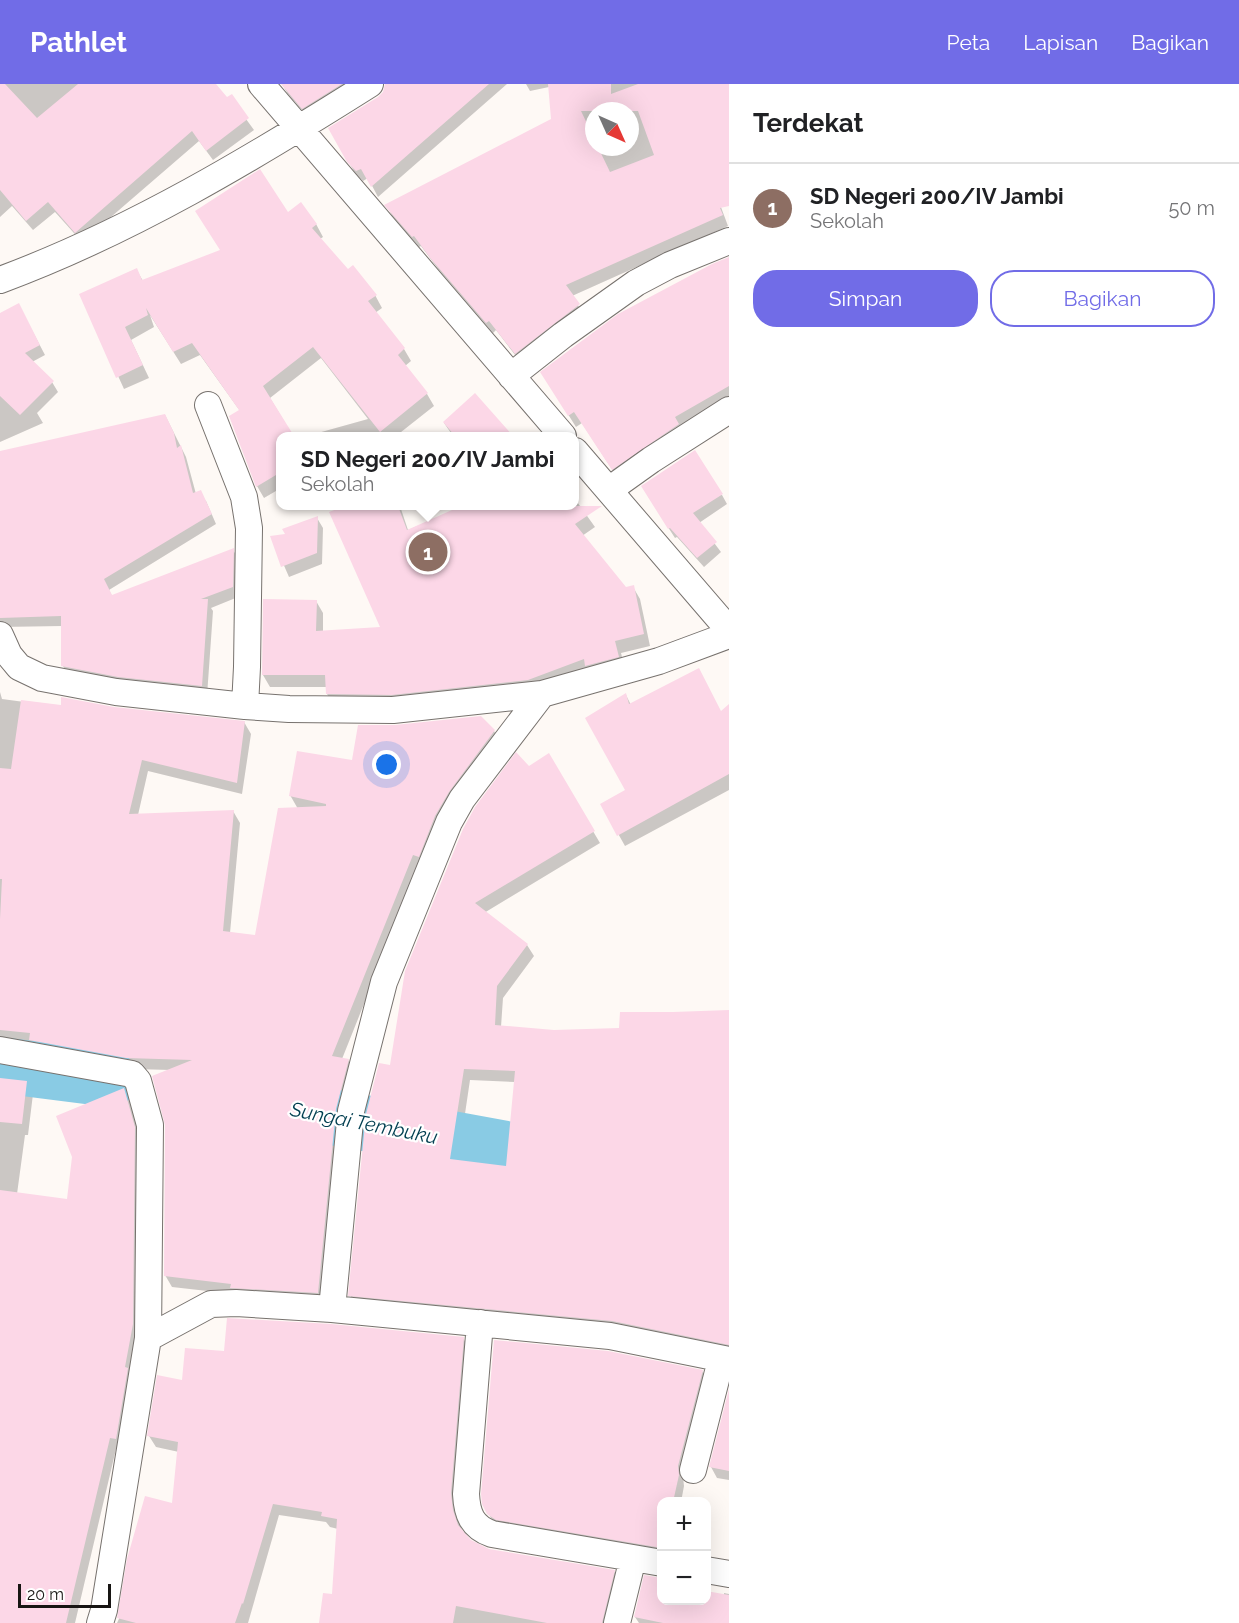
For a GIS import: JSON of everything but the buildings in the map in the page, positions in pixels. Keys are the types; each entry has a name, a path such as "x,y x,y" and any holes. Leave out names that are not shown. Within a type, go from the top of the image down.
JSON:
{"street":[{"path":"261,84 560,432"},
{"path":"0,280 25,271 123,226 299,129 370,84"},
{"path":"511,376 563,335 636,283 729,241"},
{"path":"208,405 243,497 249,528 245,706"},
{"path":"609,490 729,410"},
{"path":"579,456 729,630"},
{"path":"0,635 9,655 19,667 42,678 116,692 245,706 289,709 393,710 542,694 659,661 729,635"},
{"path":"332,1309 351,1118 384,982 449,822 462,799 542,694"},
{"path":"0,1050 132,1074 138,1081 150,1125 148,1338 100,1623"},
{"path":"148,1338 211,1304 236,1303 332,1309 609,1336 725,1360 693,1470"},
{"path":"480,1323 466,1494 467,1511 472,1520 484,1531 492,1534 657,1562"},
{"path":"618,1623 633,1558"},
{"path":"711,1571 729,1574"}],"waterway":[{"name":"Sungai Tembuku","path":"0,1065 110,1079"},
{"name":"Sungai Tembuku","path":"288,1109 609,1168 729,1174"}],"place":[{"name":"SD Negeri 200/IV Jambi","path":"428,552"}]}
